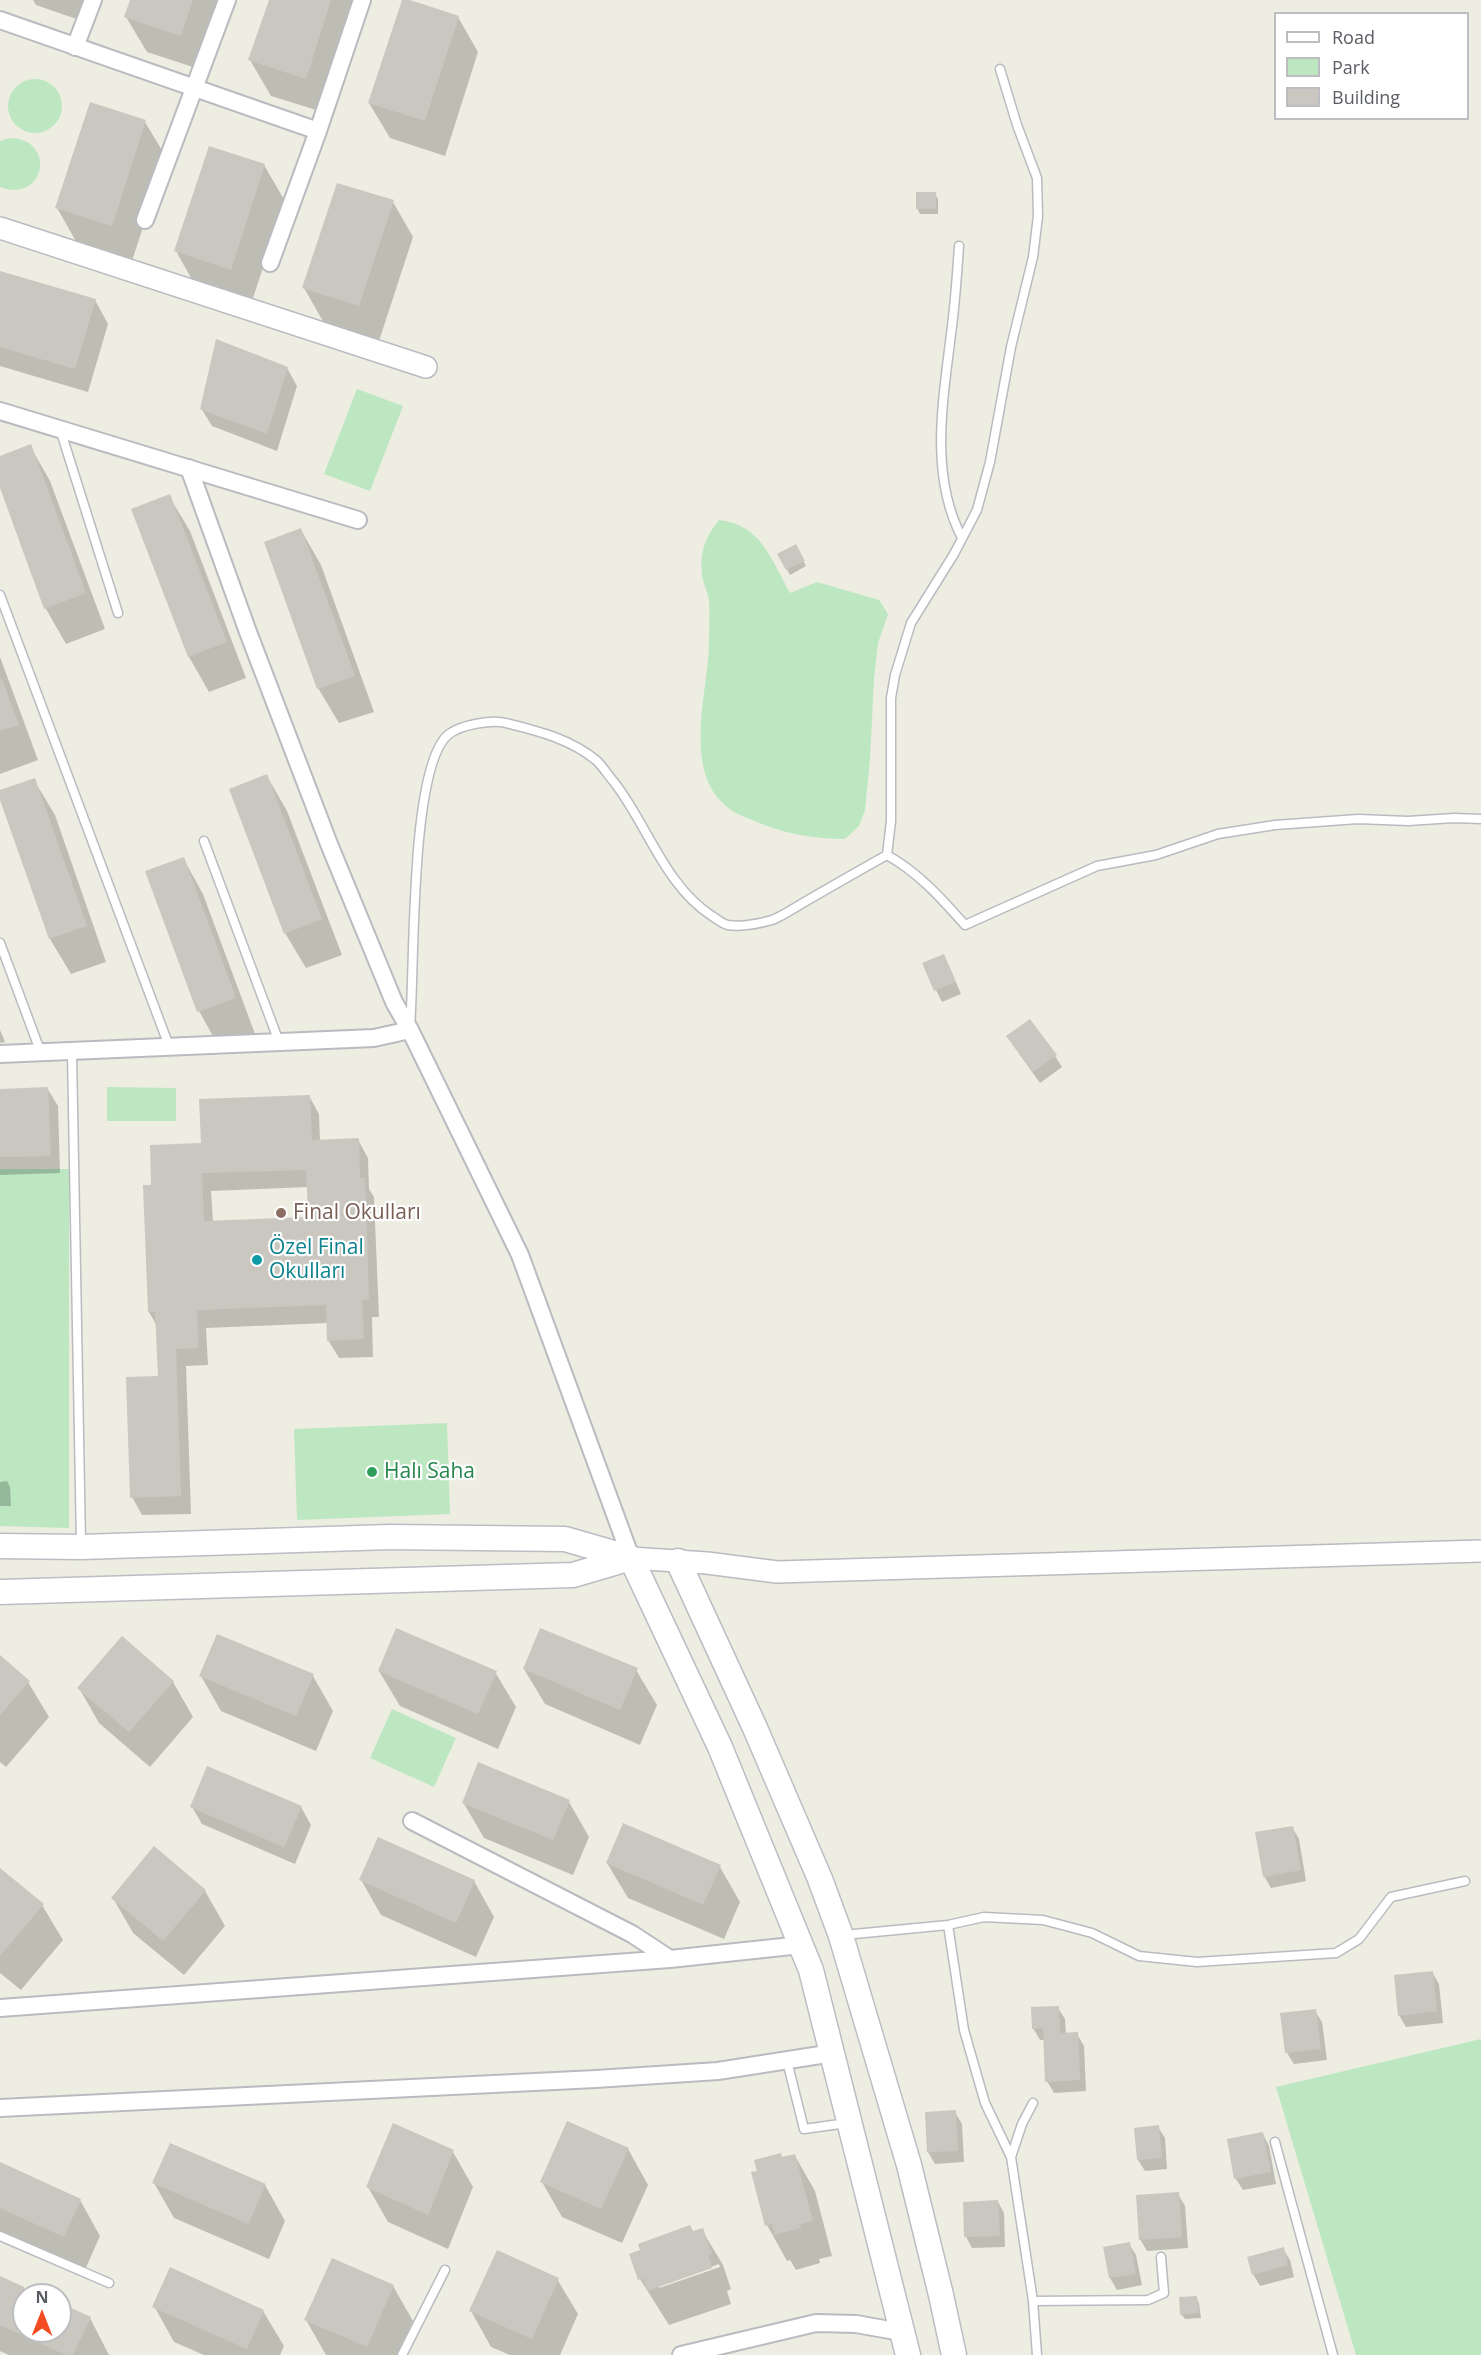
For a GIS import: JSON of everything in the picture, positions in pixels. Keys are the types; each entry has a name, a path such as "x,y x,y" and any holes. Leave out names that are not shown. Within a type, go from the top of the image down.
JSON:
{"main road":[{"path":"0,1546 81,1547 390,1538 565,1539 631,1558 720,1747 811,1970 908,2355"},
{"path":"0,1592 573,1575 631,1558"},
{"path":"678,1561 755,1728 820,1879 841,1936 909,2165 954,2355"}],"street":[{"path":"75,47 93,0"},
{"path":"144,220 227,0"},
{"path":"270,263 362,0"},
{"path":"0,20 318,131"},
{"path":"0,228 426,366"},
{"path":"0,411 358,520"},
{"path":"189,468 248,632 329,844 394,1002 410,1030 520,1255 631,1558 777,1572 1481,1551"},
{"path":"0,1054 72,1053 169,1046 374,1038 410,1030"},
{"path":"412,1821 633,1935 670,1959"},
{"path":"0,2008 670,1959 801,1945"},
{"path":"0,2108 718,2071 833,2053"},
{"path":"681,2355 816,2323 856,2324 901,2332"}],"lane":[{"path":"887,855 891,821 891,698 895,675 911,623 977,510 990,462 1011,347 1033,257 1038,216 1037,178 1017,125 1000,69"},
{"path":"959,246 941,440 944,482 951,518 962,538"},
{"path":"60,429 118,613"},
{"path":"0,595 169,1046"},
{"path":"410,1030 413,991 412,940 417,860 424,801 435,755 449,734 473,724 502,721 540,732 573,744 598,762 630,803 656,851 681,886 703,910 725,925 747,926 774,919 887,855"},
{"path":"887,855 917,875 937,893 964,925 1097,866 1156,855 1218,834 1275,825 1358,819 1408,821 1481,819"},
{"path":"204,841 279,1042"},
{"path":"0,943 41,1053"},
{"path":"72,1053 81,1547"},
{"path":"841,1936 948,1925 984,1917 1043,1920 1092,1933 1139,1956 1197,1962 1336,1953 1359,1939 1391,1897 1465,1881"},
{"path":"948,1925 964,2030 985,2103 1011,2157 1033,2301 1037,2355"},
{"path":"787,2061 804,2129 850,2123"},
{"path":"1011,2157 1022,2124 1033,2103"},
{"path":"1275,2142 1333,2355"},
{"path":"0,2236 109,2283"},
{"path":"1033,2301 1148,2300 1164,2293 1161,2257"},
{"path":"402,2355 445,2270"}],"green space":[{"path":"35,79 45,81 54,87 60,96 62,106 60,116 54,125 45,131 35,133 25,131 16,125 10,116 8,106 10,96 16,87 25,81"},
{"path":"9,138 24,141 34,148 39,158 40,169 36,179 28,187 16,190 0,187 0,141"},
{"path":"357,389 403,406 370,491 324,474"},
{"path":"719,520 733,523 755,536 771,557 790,593 817,582 879,600 888,614 878,643 865,810 859,826 845,839 789,833 736,813 718,798 707,779 702,756 701,732 708,659 709,610 702,575 702,559 707,539"},
{"path":"107,1087 176,1088 176,1121 107,1121"},
{"path":"0,1169 69,1169 69,1528 0,1526"},
{"name":"Halı Saha","path":"447,1423 450,1514 297,1520 294,1429"},
{"path":"392,1709 456,1738 434,1787 370,1758"},
{"path":"1481,2039 1481,2355 1356,2355 1276,2087"}],"building":[{"path":"130,0 193,0 181,36 124,17"},
{"path":"269,0 331,0 306,79 248,60"},
{"path":"402,0 410,0 459,16 425,121 368,103"},
{"path":"90,102 146,120 112,226 55,208"},
{"path":"209,146 265,164 231,270 174,251"},
{"path":"337,183 394,200 359,306 302,288"},
{"path":"916,192 936,192 936,209 916,209"},
{"path":"0,271 96,299 75,369 0,347"},
{"path":"216,339 288,367 267,434 200,409"},
{"path":"31,444 86,593 44,609 0,488 0,456"},
{"path":"170,494 227,642 188,657 131,509"},
{"path":"301,528 355,676 317,689 264,542"},
{"path":"796,544 805,561 786,570 777,554"},
{"path":"0,679 2,679 19,725 0,731"},
{"path":"267,774 322,919 284,934 229,789"},
{"path":"35,778 87,926 49,939 0,800 0,790"},
{"path":"184,857 236,998 197,1012 145,871"},
{"path":"944,954 956,982 934,991 922,963"},
{"path":"1030,1019 1057,1055 1033,1072 1006,1036"},
{"path":"48,1087 51,1156 0,1157 0,1089"},
{"name":"Özel Final Okulları","path":"310,1095 312,1140 359,1138 360,1178 365,1178 369,1300 362,1300 364,1339 327,1341 326,1305 197,1310 198,1348 176,1349 181,1496 130,1498 126,1377 158,1376 155,1312 148,1312 143,1185 151,1185 150,1145 201,1143 199,1099","holes":["306,1170 308,1217 204,1221 202,1173"]},
{"path":"396,1628 497,1671 478,1714 378,1671"},
{"path":"540,1628 638,1668 620,1710 523,1669"},
{"path":"217,1634 314,1674 296,1716 199,1676"},
{"path":"122,1636 174,1681 129,1732 77,1688"},
{"path":"0,1655 30,1681 0,1715"},
{"path":"478,1762 570,1800 553,1840 462,1803"},
{"path":"207,1766 302,1806 284,1847 190,1807"},
{"path":"623,1823 721,1865 703,1905 606,1863"},
{"path":"1293,1826 1301,1870 1263,1877 1255,1832"},
{"path":"378,1837 475,1880 456,1923 359,1880"},
{"path":"154,1846 206,1890 163,1941 111,1898"},
{"path":"0,1868 44,1904 0,1956"},
{"path":"1433,1971 1437,2011 1398,2016 1394,1975"},
{"path":"1059,2006 1060,2033 1078,2032 1080,2080 1045,2082 1043,2028 1032,2029 1031,2007"},
{"path":"1316,2009 1321,2049 1285,2053 1280,2013"},
{"path":"956,2110 958,2151 927,2152 925,2112"},
{"path":"567,2121 629,2148 601,2209 540,2182"},
{"path":"393,2123 454,2150 428,2215 366,2187"},
{"path":"1159,2125 1162,2158 1137,2160 1134,2128"},
{"path":"1263,2132 1271,2172 1234,2179 1227,2139"},
{"path":"170,2143 266,2184 248,2224 152,2183"},
{"path":"781,2153 782,2157 795,2154 813,2221 800,2224 801,2228 774,2235 772,2224 765,2226 751,2172 757,2171 754,2160"},
{"path":"0,2162 81,2199 64,2237 0,2208"},
{"path":"1179,2192 1182,2237 1139,2240 1136,2195"},
{"path":"998,2200 1000,2236 964,2237 963,2202"},
{"path":"690,2225 693,2231 703,2228 712,2254 708,2255 712,2268 647,2291 643,2278 638,2280 629,2254 640,2250 638,2244"},
{"path":"1130,2242 1136,2274 1109,2278 1103,2247"},
{"path":"1284,2247 1288,2265 1252,2275 1247,2257"},
{"path":"497,2250 559,2278 532,2339 469,2311"},
{"path":"332,2258 394,2285 367,2347 304,2320"},
{"path":"170,2267 264,2310 247,2349 152,2307"},
{"path":"0,2276 15,2283 12,2283 12,2330 0,2325"},
{"path":"1197,2296 1199,2313 1180,2315 1179,2297"},
{"path":"72,2308 91,2317 73,2355 66,2355 40,2343 72,2343"}],"place":[{"name":"Final Okulları","path":"281,1213"},
{"name":"Özel Final Okulları","path":"257,1260"},
{"name":"Halı Saha","path":"372,1472"}]}
